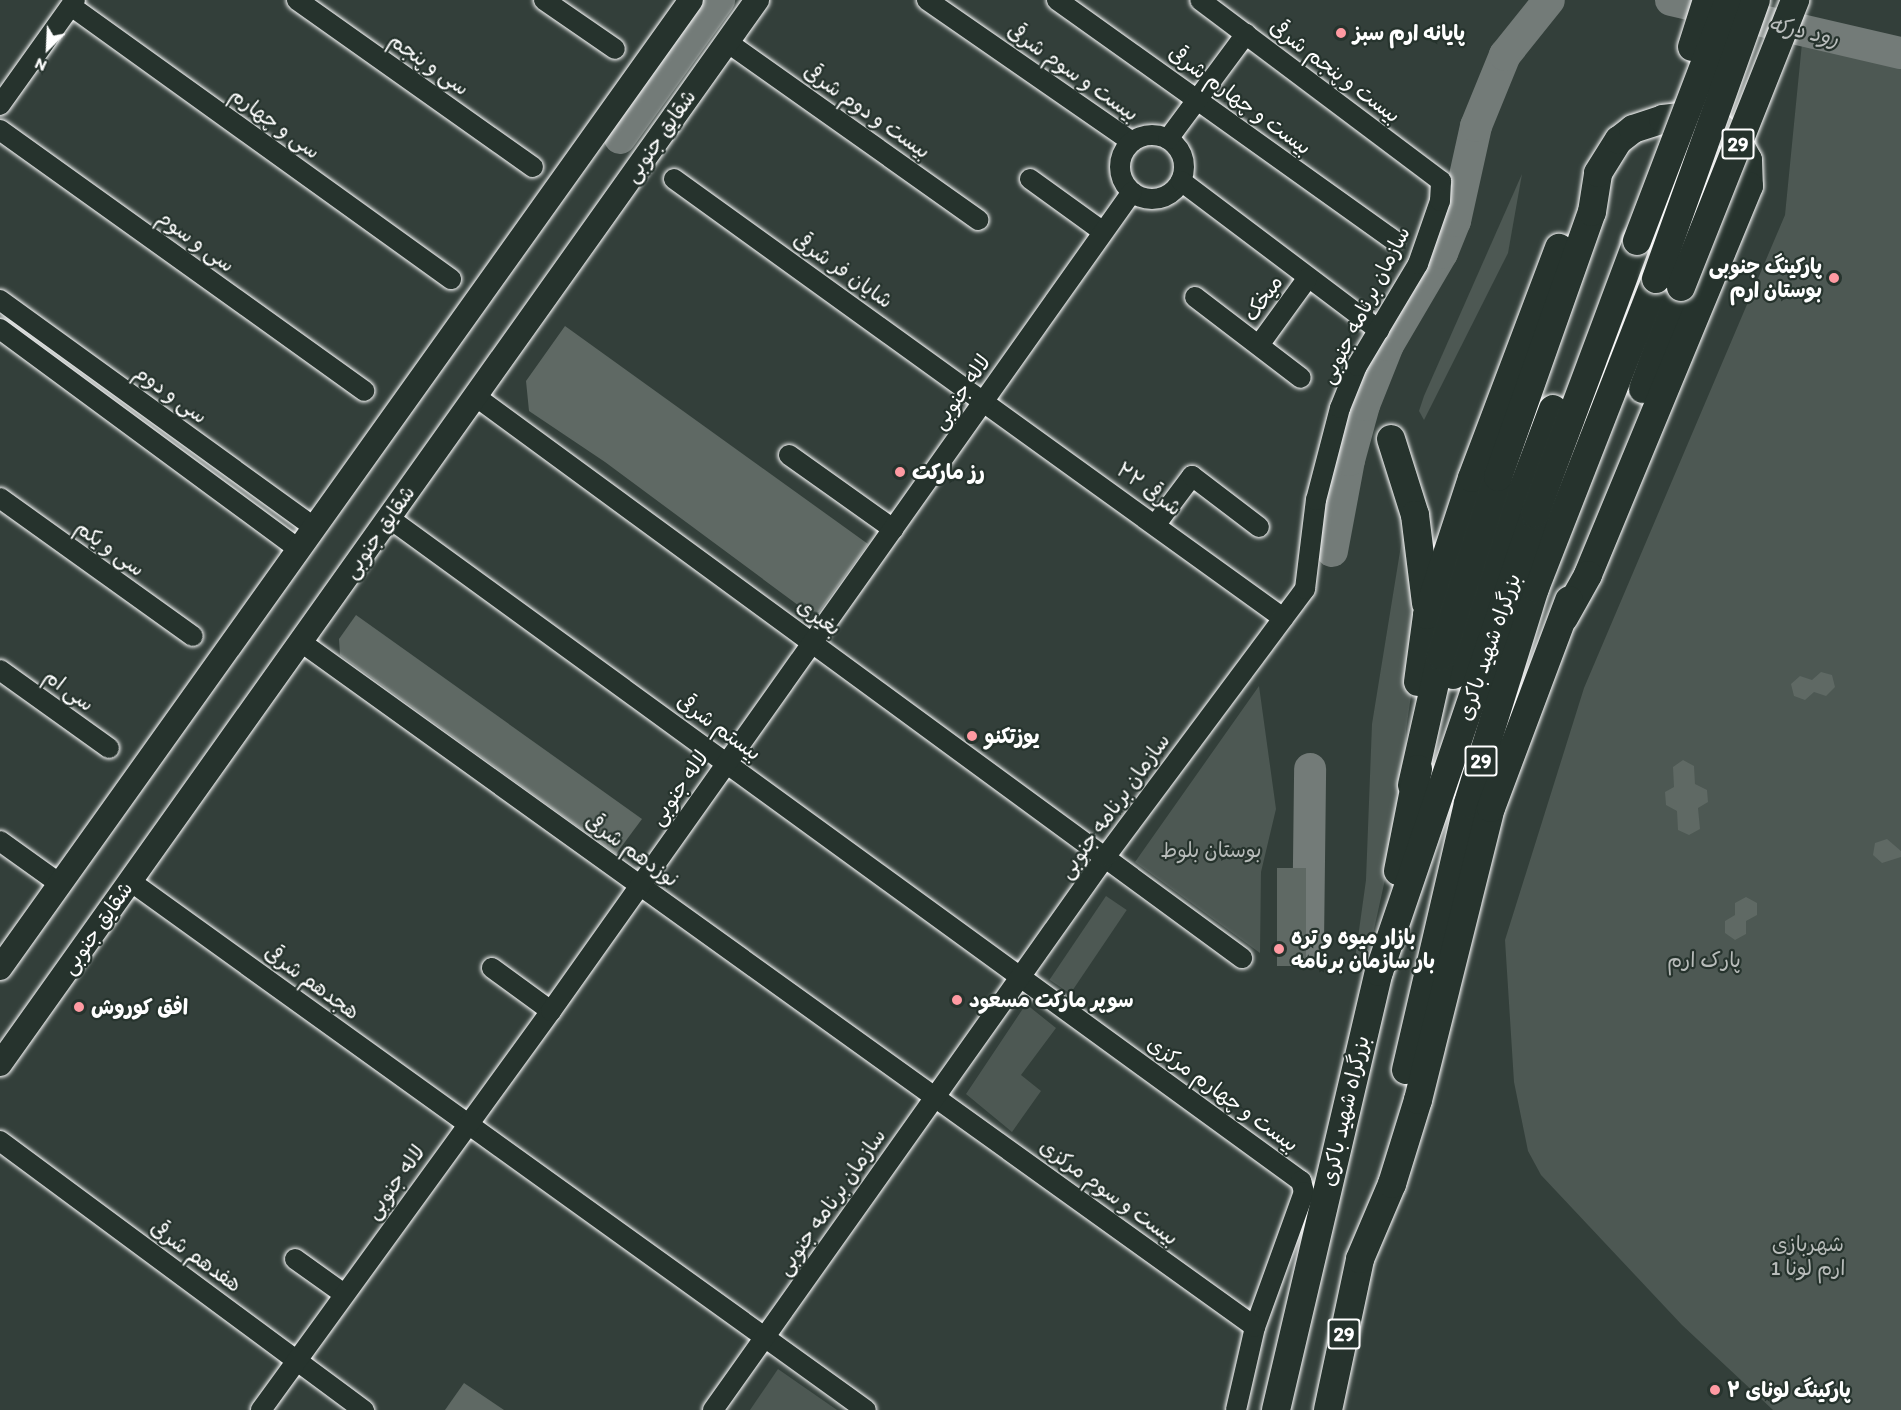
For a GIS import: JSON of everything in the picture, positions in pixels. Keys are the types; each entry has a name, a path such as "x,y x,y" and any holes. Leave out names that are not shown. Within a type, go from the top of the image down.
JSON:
{"highway":[{"name":"29","path":"1627,238 1707,0"},
{"name":"29","path":"1385,953 1412,786 1627,238 1729,0"},
{"name":"29","path":"1360,1259 1392,1184 1418,1100 1491,808 1564,618 1756,0"},
{"name":"29","path":"1328,1410 1360,1259 1468,803 1535,588 1795,0"},
{"path":"1412,786 1409,745 1427,615 1472,478 1579,194 1598,173 1619,140 1634,129 1663,119 1687,116 1716,124 1740,145 1748,160 1749,186 1588,574 1564,618"},
{"path":"1412,786 1441,656 1498,477 1592,212 1598,173"},
{"name":"بزرگراه شهید باکری","path":"1276,1410 1348,1094 1385,953 1627,238"},
{"path":"1391,439 1415,515 1427,615"}],"main road":[{"path":"0,968 60,884 289,542 691,0"},
{"name":"شقایق جنوبی","path":"0,1064 757,0"}],"street":[{"name":"سی و پنجم","path":"297,0 533,167"},
{"path":"544,0 615,49"},
{"name":"بیست و سوم شرقی","path":"927,0 1132,142"},
{"name":"بیست و چهارم شرقی","path":"1057,0 1393,240"},
{"name":"بیست و پنجم شرقی","path":"1200,0 1441,181"},
{"path":"0,105 73,3"},
{"name":"سی و چهارم","path":"73,3 451,279"},
{"path":"1168,140 1246,34"},
{"name":"بیست و دوم شرقی","path":"727,42 978,220"},
{"name":"سی و سوم","path":"0,130 364,391"},
{"path":"1150,135 1168,140 1184,162 1181,181 1159,198 1132,192 1122,176 1120,167 1132,142 1150,135"},
{"name":"شایان فر شرقی","path":"674,179 985,399"},
{"path":"1030,179 1102,231"},
{"path":"1181,181 1307,279 1379,330"},
{"name":"سازمان برنامه جنوبی","path":"713,1410 1106,856 1305,590 1316,500 1340,408 1357,366 1418,264 1440,201 1441,181"},
{"name":"لاله جنوبی","path":"261,1410 467,1122 551,1011 1102,231 1132,192"},
{"name":"میخک","path":"1259,345 1307,279"},
{"name":"میخک","path":"1195,297 1301,378"},
{"name":"سی و دوم","path":"0,300 306,521"},
{"path":"0,329 289,542"},
{"name":"بغیری","path":"475,396 1106,856 1242,958"},
{"name":"۲۲ شرقی","path":"985,399 1283,618"},
{"path":"149,439 164,419"},
{"path":"789,455 893,529"},
{"path":"1156,524 1192,476 1258,527"},
{"name":"سی و یکم","path":"0,498 193,636"},
{"name":"بیستم شرقی","path":"389,518 1022,975"},
{"name":"نوزدهم شرقی","path":"301,642 935,1097"},
{"name":"سی ام","path":"0,670 109,748"},
{"path":"0,841 60,884"},
{"name":"هجدهم شرقی","path":"130,882 866,1410"},
{"path":"492,968 551,1011"},
{"name":"بیست و چهارم مرکزی","path":"1022,975 1301,1181 1304,1192 1255,1327 1236,1410"},
{"name":"بیست و سوم مرکزی","path":"935,1097 1255,1327"},
{"name":"هفدهم شرقی","path":"0,1141 364,1410"},
{"path":"295,1259 344,1294"}],"green space":[{"name":"پارک ارم","path":"1802,43 1901,65 1901,1410 1773,1410 1682,1325 1541,1175 1528,1151 1514,1082 1505,940 1584,688 1785,215"},
{"path":"1522,174 1508,253 1424,420 1419,411 1424,396"},
{"path":"1403,533 1423,613 1406,730 1405,789 1367,961 1355,959 1366,880 1372,724"},
{"name":"بوستان بلوط","path":"1259,686 1276,809 1261,872 1260,953 1135,862"},
{"path":"1106,896 1127,910 1070,994 1050,980"},
{"path":"1026,1004 1056,1028 1021,1075 1041,1091 1012,1132 966,1094"},
{"path":"778,1369 837,1410 750,1410"}],"building":[{"path":"565,326 868,544 819,612 806,611 605,462 529,411 526,381"},
{"path":"356,615 642,819 616,854 340,655 339,639"},
{"path":"1821,672 1832,675 1835,687 1826,696 1814,692 1805,700 1794,696 1791,684 1800,676 1812,680"},
{"path":"1683,760 1694,766 1695,784 1707,790 1708,802 1698,808 1700,829 1689,835 1678,830 1677,811 1666,805 1665,792 1674,787 1673,767"},
{"path":"1887,839 1901,851 1901,857 1882,863 1873,855 1875,843"},
{"path":"1277,868 1306,868 1306,966 1277,966"},
{"path":"1746,897 1757,903 1757,915 1746,921 1746,934 1735,940 1725,933 1725,921 1735,915 1735,903"},
{"path":"464,1383 504,1410 445,1410"}],"waterway":[{"path":"620,138 719,0"},
{"path":"1332,551 1349,460 1364,405 1388,345 1442,253 1455,221 1476,126 1505,55 1549,0"},
{"name":"رود درکه","path":"1671,0 1901,53"},
{"path":"1308,943 1310,769"}],"place":[{"name":"پایانه ارم سبز","path":"1341,33"},
{"name":"پارکینگ جنوبی بوستان ارم","path":"1834,278"},
{"name":"رز مارکت","path":"900,472"},
{"name":"یوزتکنو","path":"972,736"},
{"name":"بازار میوه و تره بار سازمان برنامه","path":"1279,949"},
{"name":"سوپر مارکت مسعود","path":"957,1000"},
{"name":"افق کوروش","path":"79,1007"},
{"name":"پارکینگ لونای ۲","path":"1715,1390"}],"park label":[{"name":"شهربازی ارم لونا 1","path":"1808,1256"}]}
